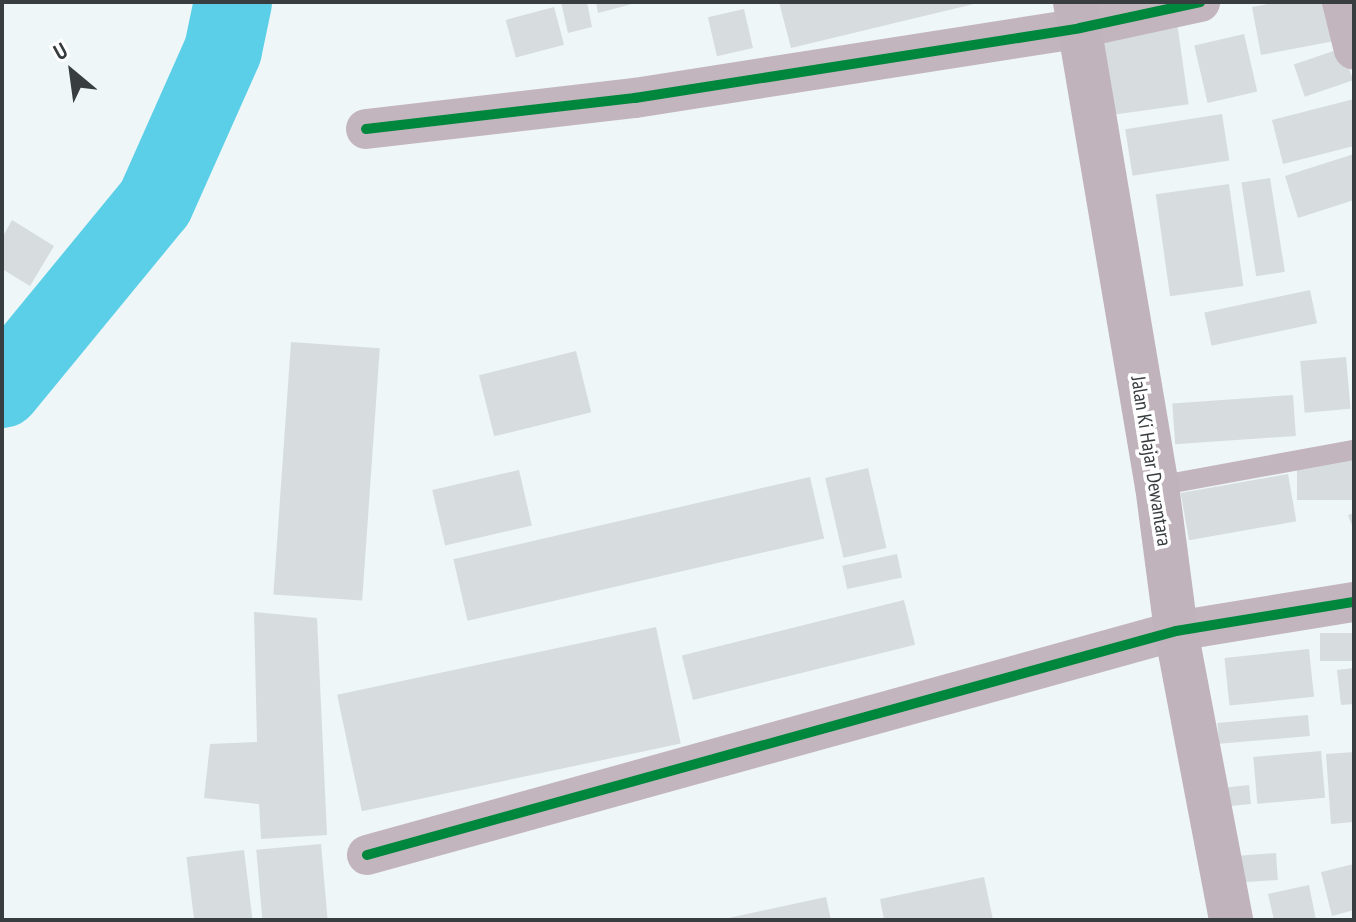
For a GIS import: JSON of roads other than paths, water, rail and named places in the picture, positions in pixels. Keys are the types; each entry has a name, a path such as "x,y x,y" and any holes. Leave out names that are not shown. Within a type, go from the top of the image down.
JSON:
{"main road":[{"name":"Jalan Ki Hajar Dewantara","path":"1077,15 1157,486 1176,631 1231,920"}],"street":[{"path":"366,129 635,98 1077,15 1200,2"},
{"path":"1342,2 1354,50"},
{"path":"367,855 1176,631 1354,602"}],"lane":[{"path":"1157,486 1354,450"}],"waterway":[{"path":"2,389 155,203 223,50 233,2"}]}
